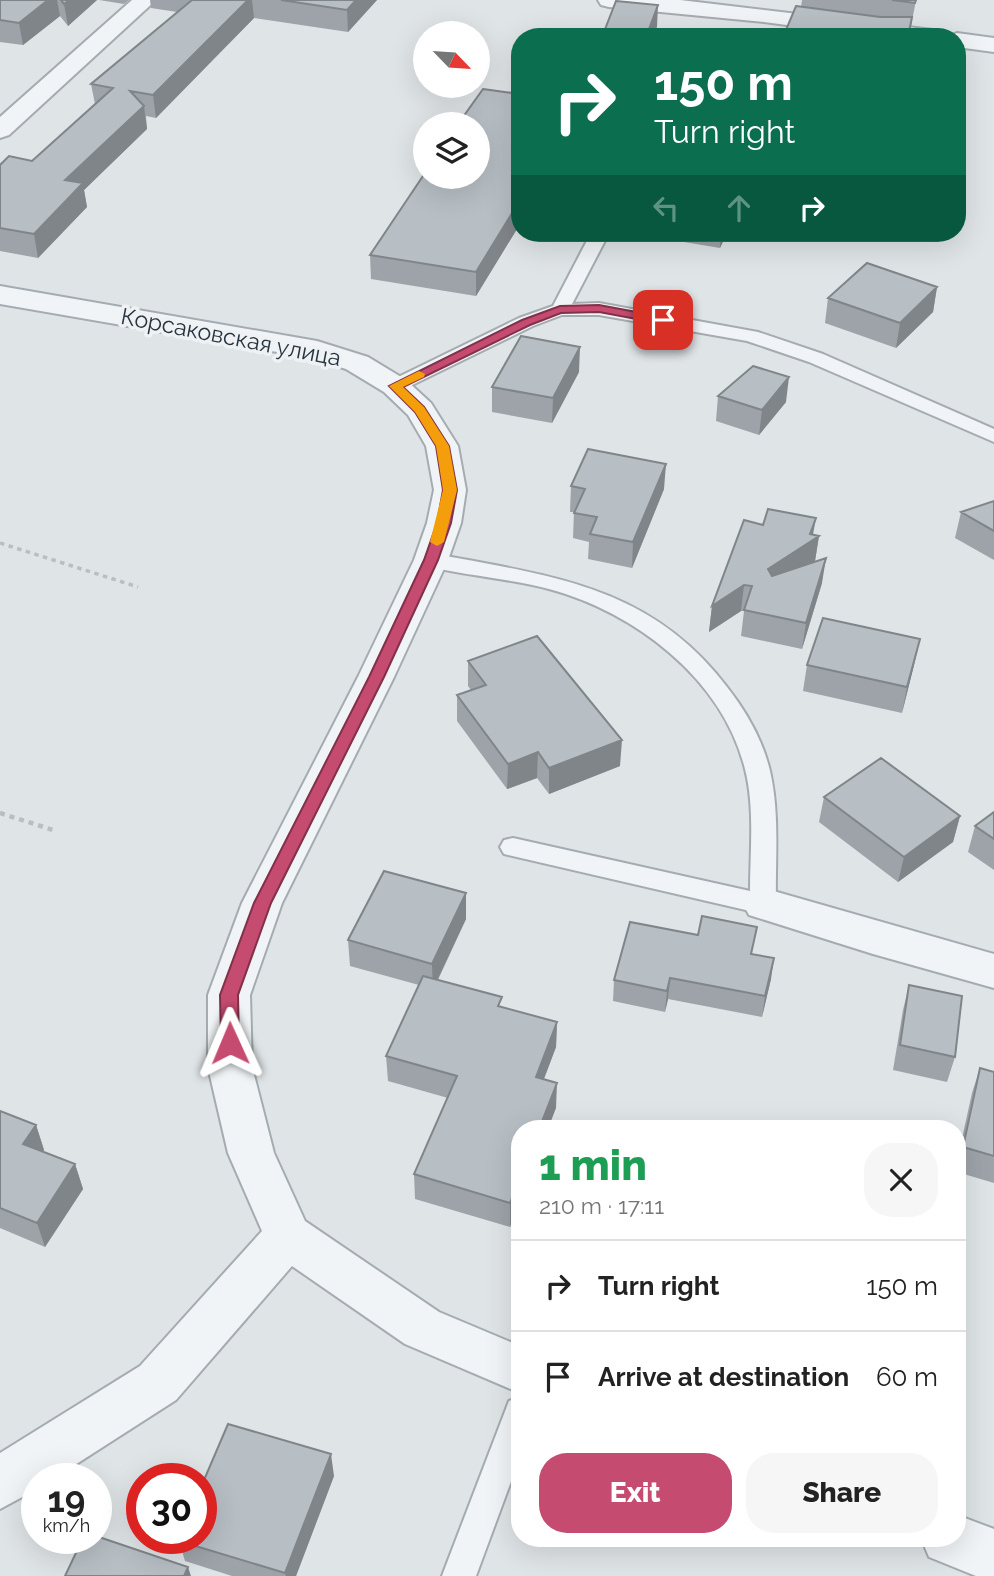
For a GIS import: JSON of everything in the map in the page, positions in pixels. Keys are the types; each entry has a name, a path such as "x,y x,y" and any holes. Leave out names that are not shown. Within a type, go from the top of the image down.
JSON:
{"street":[{"path":"0,130 145,0"},
{"path":"609,0 864,28"},
{"path":"966,41 994,45"},
{"name":"Корсаковская улица","path":"0,295 317,350 357,363 395,386 420,410 442,446 450,490 444,523 431,560 376,677 262,903 229,995 230,1068 251,1153 289,1236"},
{"path":"763,904 873,939 994,971"},
{"path":"0,1483 158,1383 289,1236 422,1328 511,1366"},
{"path":"966,1545 994,1556"}],"lane":[{"path":"560,310 595,242"},
{"path":"395,386 526,322 560,310 599,309 751,337 816,358 994,436"},
{"path":"431,560 566,587 595,598 669,640 705,671 728,701 749,742 760,780 763,904 513,847"},
{"path":"459,1576 511,1436"}],"path":[{"path":"0,543 138,587"},
{"path":"0,813 53,831"}],"building":[{"path":"0,0 48,0 19,23 0,20"},
{"path":"192,0 248,0 153,95 130,91 144,106 65,180 83,183 34,234 0,228 0,165 9,156 32,161 113,88 91,84"},
{"path":"281,0 356,0 347,10"},
{"path":"892,0 916,0 915,3"},
{"path":"616,1 658,5 649,28 606,28"},
{"path":"796,6 880,17 912,17 910,28 787,28"},
{"path":"490,90 511,93 511,215 476,272 370,255 414,189 490,189 490,112 467,112 477,98 490,98"},
{"path":"867,263 937,287 900,323 828,298"},
{"path":"521,336 580,347 553,398 492,387"},
{"path":"753,366 789,377 762,410 718,396"},
{"path":"588,449 666,464 633,542 590,534 597,517 574,513 585,489 571,486"},
{"path":"994,501 994,531 961,512"},
{"path":"768,509 816,518 810,534 819,536 768,569 772,576 826,558 806,623 744,610 752,586 744,585 712,606 744,520 763,525"},
{"path":"823,618 920,639 907,687 807,665"},
{"path":"537,636 622,740 549,768 538,752 508,764 457,695 486,685 468,661"},
{"path":"881,758 960,816 904,857 824,797"},
{"path":"994,812 994,839 975,826"},
{"path":"384,871 466,893 432,964 348,940"},
{"path":"702,916 757,927 751,954 774,958 765,996 670,978 667,991 614,980 630,922 698,935"},
{"path":"423,976 502,997 498,1006 557,1022 536,1077 557,1083 543,1120 511,1120 510,1203 414,1174 457,1076 386,1056"},
{"path":"909,985 962,996 955,1057 900,1045"},
{"path":"980,1068 994,1072 994,1156 966,1148 966,1133"},
{"path":"0,1111 36,1125 23,1144 75,1164 37,1223 0,1208"},
{"path":"228,1424 331,1454 285,1573 217,1552 217,1463 211,1463"},
{"path":"112,1541 126,1546 126,1554 149,1554 188,1567 184,1576 65,1576 75,1554 112,1554"}],"slow traffic":[{"path":"419,374 395,386 420,410 442,446 450,490 444,523 437,542"}],"route":[{"path":"230,1043 229,995 262,903 376,677 431,560 444,523 450,490 442,446 420,410 395,386 526,322 560,310 599,309 663,320"}]}
